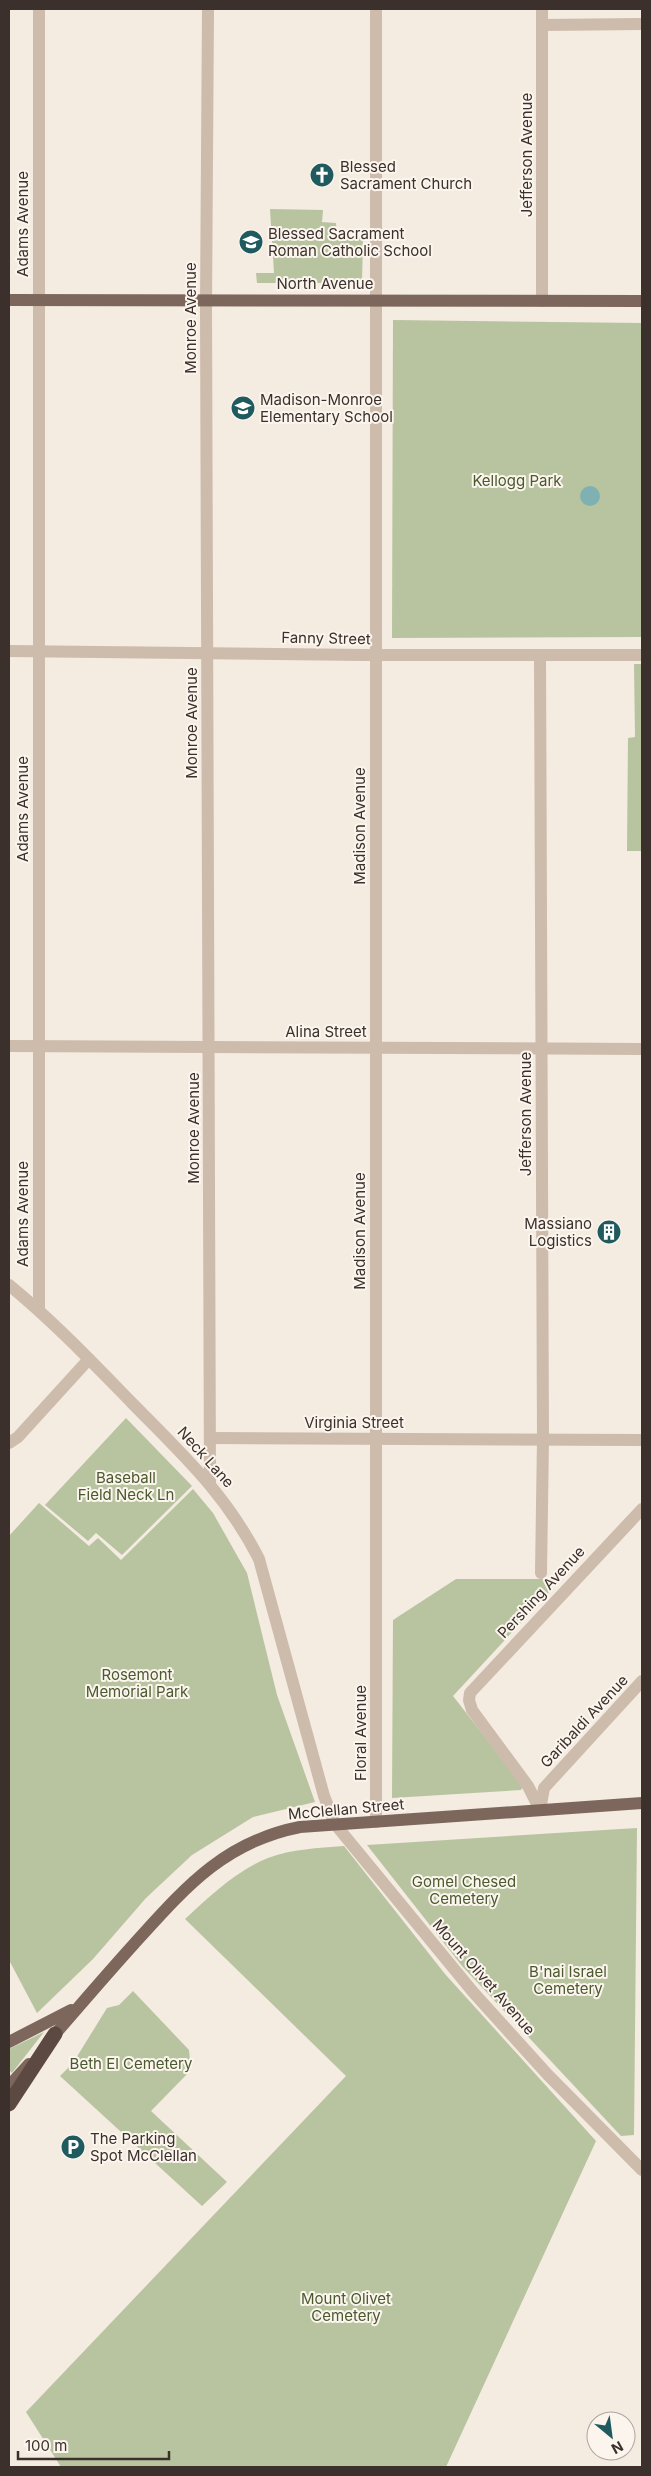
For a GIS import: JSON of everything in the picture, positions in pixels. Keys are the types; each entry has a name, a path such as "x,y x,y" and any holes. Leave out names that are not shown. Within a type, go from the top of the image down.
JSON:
{"highway":[{"path":"9,2104 54,2034"}],"main road":[{"name":"North Avenue","path":"9,300 375,299 642,301"},
{"name":"McClellan Street","path":"9,2086 171,1903 212,1864 235,1849 272,1833 300,1827 642,1803"},
{"path":"9,2042 78,2007"}],"street":[{"name":"Adams Avenue","path":"39,9 39,1310"},
{"name":"Monroe Avenue","path":"208,9 206,654 210,1438"},
{"name":"Madison Avenue","path":"376,9 376,1644"},
{"name":"Jefferson Avenue","path":"542,9 542,301"},
{"path":"542,25 642,24"},
{"name":"Fanny Street","path":"9,651 206,654 642,655"},
{"name":"Jefferson Avenue","path":"540,654 540,1048 543,1439 541,1573"},
{"name":"Alina Street","path":"9,1046 642,1048"},
{"name":"Neck Lane","path":"9,1285 39,1310 89,1359 210,1484 240,1525 258,1559 298,1702"},
{"path":"9,1443 18,1437 89,1359"},
{"path":"210,1438 210,1484"},
{"name":"Virginia Street","path":"210,1438 642,1440"},
{"name":"Pershing Avenue","path":"540,1810 528,1786 472,1710 469,1700 475,1685 642,1509"},
{"name":"Floral Avenue","path":"376,1644 376,1822"},
{"name":"Garibaldi Avenue","path":"540,1810 544,1788 642,1680"},
{"name":"Mount Olivet Avenue","path":"298,1702 324,1796 335,1824 473,1992 548,2075 642,2170"}],"green space":[{"path":"270,209 323,210 322,222 336,223 337,236 363,237 362,283 257,283 256,273 274,273"},
{"name":"Kellogg Park","path":"393,320 642,323 642,637 392,638"},
{"path":"634,664 642,664 642,851 627,851 628,738 635,737"},
{"name":"Baseball Field Neck Ln","path":"126,1418 192,1486 122,1555 96,1533 88,1541 45,1505"},
{"name":"Rosemont Memorial Park","path":"193,1489 213,1513 247,1573 277,1695 315,1802 253,1817 192,1855 146,1898 93,1959 37,2013 9,1960 9,1536 39,1503 89,1546 98,1538 121,1560"},
{"path":"456,1579 543,1579 552,1589 453,1696 523,1786 521,1790 392,1798 393,1620"},
{"name":"B'nai Israel Cemetery","path":"637,1828 634,2135 621,2136 462,1966 367,1845"},
{"name":"Mount Olivet Cemetery","path":"344,1846 445,1974 596,2141 446,2467 61,2467 26,2412 346,2076 185,1919 234,1877 256,1863 277,1855 296,1851"},
{"name":"Beth El Cemetery","path":"133,1991 189,2050 191,2070 151,2111 227,2182 202,2206 60,2076 73,2063 107,2008 119,2005"},
{"path":"44,2032 12,2073 9,2070 9,2049"}],"water":[{"path":"586,486 594,486 600,492 600,500 594,506 586,506 580,500 580,492"}],"place":[{"name":"Blessed Sacrament Church","path":"322,175"},
{"name":"Blessed Sacrament Roman Catholic School","path":"251,242"},
{"name":"Madison-Monroe Elementary School","path":"243,408"},
{"name":"Massiano Logistics","path":"609,1232"},
{"name":"The Parking Spot McClellan","path":"73,2147"}],"park label":[{"name":"Gomel Chesed Cemetery","path":"464,1890"}]}
